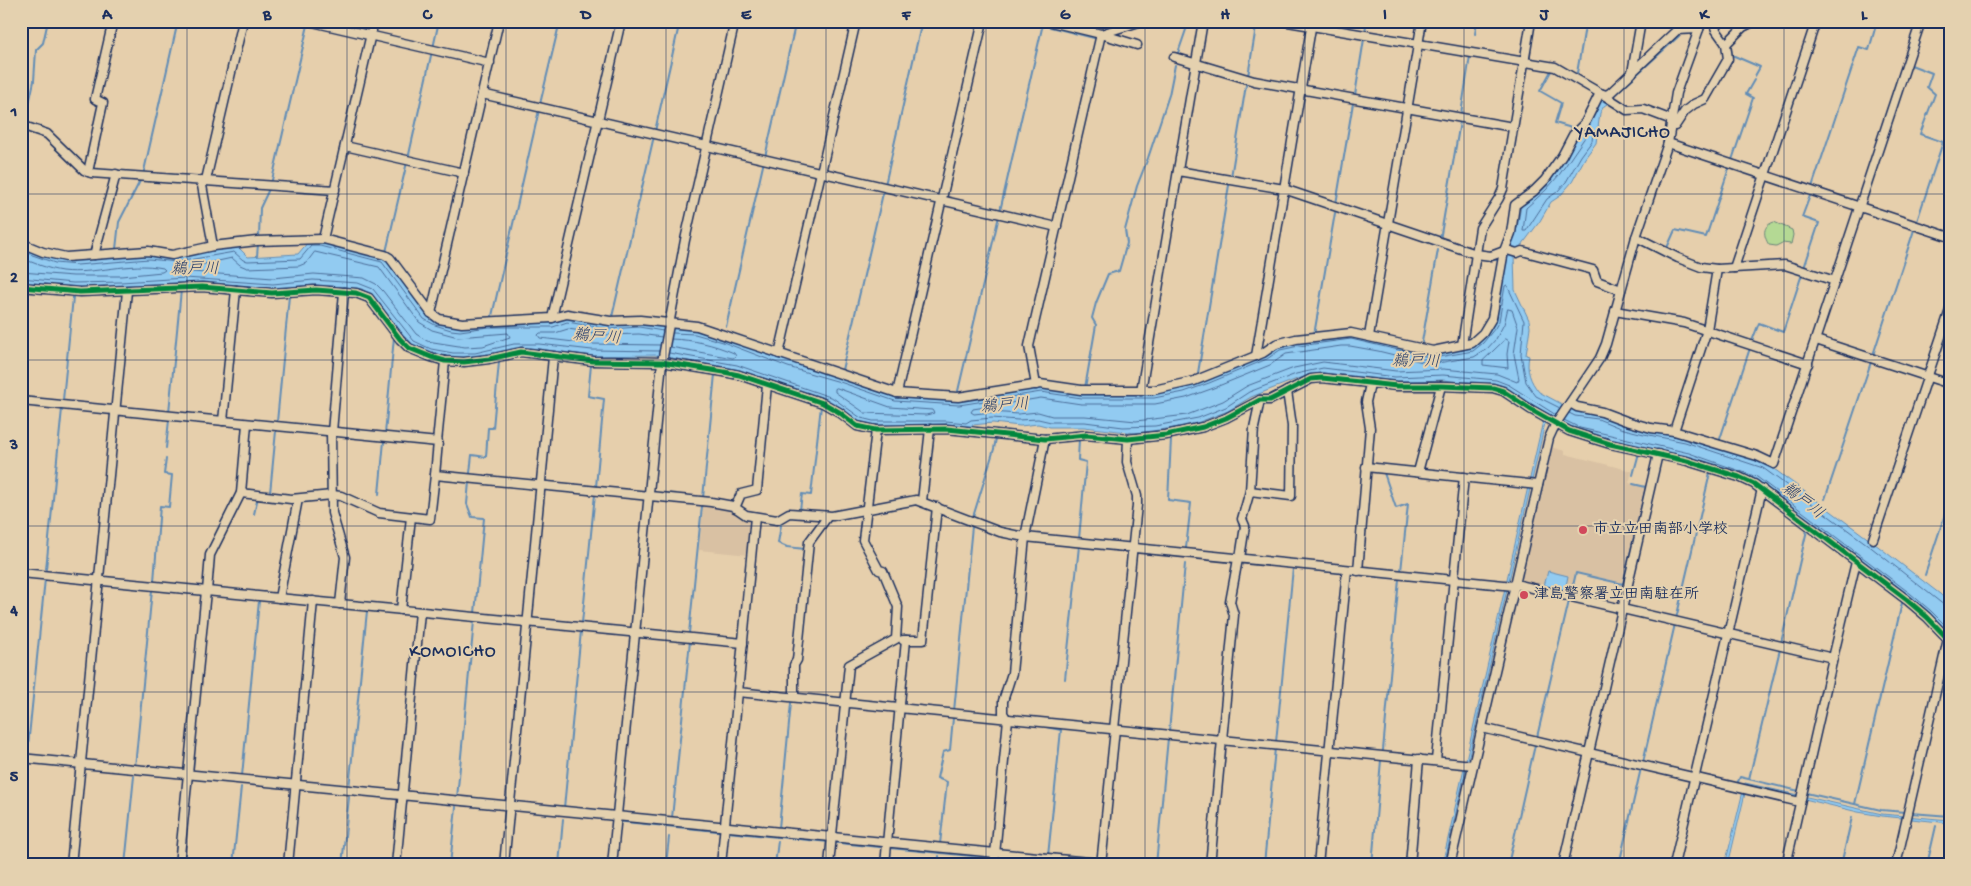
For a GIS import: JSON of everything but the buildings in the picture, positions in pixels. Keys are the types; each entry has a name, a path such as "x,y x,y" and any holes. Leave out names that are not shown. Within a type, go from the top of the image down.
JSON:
{"street":[{"path":"88,172 102,103 95,99 113,21"},
{"path":"213,246 203,180 243,21"},
{"path":"308,21 490,63"},
{"path":"323,239 374,21"},
{"path":"431,313 499,21"},
{"path":"552,318 620,21"},
{"path":"612,865 662,361 668,324 706,146 735,21"},
{"path":"779,354 856,21"},
{"path":"897,393 983,21"},
{"path":"1047,21 1101,34 1137,46"},
{"path":"1101,34 1142,21"},
{"path":"1141,390 1203,21"},
{"path":"1282,21 1312,24 1555,67 1627,110 1643,109 1675,126 1685,111 1705,99 1728,59 1726,44 1716,30 1713,21"},
{"path":"1369,336 1422,21"},
{"path":"1462,345 1480,228 1502,193 1531,21"},
{"path":"1632,73 1641,21"},
{"path":"1726,44 1743,27 1754,21"},
{"path":"1734,268 1816,21"},
{"path":"1570,403 1577,407 1602,412 1651,428 1674,431 1757,456 1774,464 1921,21"},
{"path":"1256,356 1312,24"},
{"path":"21,243 43,252 66,257 98,253 148,251 172,255 213,246 257,241 323,239 385,255 390,258 431,313 439,319 462,323 552,318 567,314 610,321 640,320 704,328 897,393 958,397 1036,385 1081,390 1154,390 1194,381 1256,356 1276,344 1296,339 1340,333 1369,336 1433,351 1472,343 1490,323 1505,250 1511,234 1515,205 1534,192 1545,180 1562,156 1573,135 1586,123 1605,97 1677,30 1701,25"},
{"path":"1450,865 1469,764 1482,728 1510,585 1533,484 1556,424 1600,358 1606,344 1636,237 1668,144 1676,93 1701,25"},
{"path":"1036,385 1029,346 1101,34"},
{"path":"1174,57 1254,81 1513,127"},
{"path":"482,94 1057,227"},
{"path":"21,125 47,134 88,172 335,190"},
{"path":"1668,144 1859,208 1950,236"},
{"path":"345,146 464,173"},
{"path":"1178,172 1284,190 1476,254 1491,256 1505,250 1517,253 1522,251 1593,270 1597,281 1621,290"},
{"path":"94,255 116,174"},
{"path":"1636,237 1678,258 1701,266 1717,269 1785,265 1835,281"},
{"path":"1674,431 1707,330 1717,269"},
{"path":"21,287 80,292 202,287 272,293 316,290 362,294 369,298 409,348 423,355 445,360 480,360 521,352 593,361 662,361 739,375 768,384 823,403 862,428 876,430 947,429 1045,439 1086,435 1128,439 1166,435 1203,427 1226,418 1260,400 1270,400 1312,379 1322,378 1396,386 1493,388 1503,391 1568,431 1610,444 1658,454 1739,477 1762,489 1907,600 1949,640 1896,865"},
{"path":"223,421 236,290"},
{"path":"71,865 127,291"},
{"path":"340,604 345,557 332,514 332,431 344,292"},
{"path":"1873,539 1950,310"},
{"path":"1615,311 1684,323 1808,364"},
{"path":"1816,340 1950,384"},
{"path":"504,865 553,357"},
{"path":"241,493 298,499 332,495 348,498 378,513 430,519 445,360"},
{"path":"735,508 741,494 758,490 768,384"},
{"path":"1358,571 1370,428 1366,402 1370,384"},
{"path":"1418,472 1441,386"},
{"path":"1250,491 1292,496 1292,426 1287,391"},
{"path":"1210,865 1234,615 1230,602 1245,526 1242,518 1250,491 1254,428 1260,400"},
{"path":"21,401 437,442"},
{"path":"179,865 210,555 241,493 248,424"},
{"path":"922,501 930,429"},
{"path":"876,430 863,540 879,570 882,571 897,602 899,613 896,639"},
{"path":"995,858 1007,718 1004,713 1003,700 1012,673 1025,537 1045,439"},
{"path":"1101,864 1137,496 1127,462 1128,439"},
{"path":"1563,865 1658,454"},
{"path":"1366,467 1533,484"},
{"path":"435,475 711,502 735,508 746,515 777,520 789,513 828,516 912,500 922,501 1000,532 1025,537 1510,585 1833,658"},
{"path":"1436,760 1464,477"},
{"path":"1674,865 1762,489"},
{"path":"279,598 298,499"},
{"path":"829,865 849,665 896,639 923,640 936,507"},
{"path":"794,698 794,665 797,660 809,542 828,516"},
{"path":"401,610 411,517"},
{"path":"721,865 755,517"},
{"path":"1786,865 1856,562"},
{"path":"1318,865 1347,570"},
{"path":"21,573 743,643"},
{"path":"288,865 313,601"},
{"path":"396,865 420,612"},
{"path":"885,865 906,640"},
{"path":"738,692 1469,764"},
{"path":"1482,728 1744,789 1801,799"},
{"path":"21,758 510,808 617,816 725,830 887,845 995,858 1119,865"},
{"path":"1410,865 1419,759"}],"shaded area":[{"name":"市立立田南部小学校","path":"1550,447 1565,451 1565,454 1632,471 1629,483 1645,487 1623,583 1576,572 1570,595 1521,583 1519,580"},
{"path":"703,503 732,509 741,518 752,520 749,555 699,550"}],"green space":[{"path":"1774,222 1792,230 1791,244 1769,245 1765,231 1767,226"}],"water":[{"name":"鵜戸川","path":"1601,98 1610,102 1604,106 1600,113 1596,143 1585,158 1572,182 1560,196 1551,202 1540,221 1514,255 1515,290 1529,320 1530,327 1526,355 1529,356 1528,371 1536,388 1539,392 1575,411 1599,414 1622,423 1687,437 1766,463 1940,594 1950,604 1950,637 1766,489 1642,448 1579,432 1506,389 1490,385 1443,380 1395,382 1323,373 1297,379 1251,397 1228,411 1189,426 1136,433 1084,427 1050,427 1038,424 1020,426 993,423 972,425 969,428 873,426 859,422 831,403 735,370 655,355 592,356 538,349 514,349 486,357 464,359 430,354 411,344 396,328 375,299 362,289 313,285 273,289 185,283 73,288 24,284 21,282 21,246 77,260 146,254 185,256 237,246 248,257 298,254 309,241 320,241 387,259 428,315 437,320 553,322 572,318 584,318 696,329 896,396 918,398 1041,387 1154,393 1283,343 1351,334 1432,353 1472,346 1486,332 1507,252 1517,228 1521,206 1563,161 1591,120"},
{"path":"1543,421 1545,423 1444,865 1442,865"},
{"path":"1548,571 1568,576 1565,591 1544,586"},
{"path":"1745,783 1882,814 1950,820 1950,823 1858,812 1747,785 1728,865 1725,865"},
{"path":"621,819 1092,865 1058,865 620,822"}],"waterway":[{"path":"25,122 34,81 36,50 43,43 48,21"},
{"path":"144,171 178,21"},
{"path":"433,48 439,21"},
{"path":"540,104 560,21"},
{"path":"655,131 680,21"},
{"path":"765,157 796,21"},
{"path":"885,185 922,21"},
{"path":"1027,21 1094,38"},
{"path":"1178,53 1189,21"},
{"path":"1248,76 1257,21"},
{"path":"1265,21 1282,24"},
{"path":"1365,31 1367,21"},
{"path":"1475,34 1477,21"},
{"path":"1577,73 1586,21"},
{"path":"1667,21 1676,26"},
{"path":"1812,187 1859,47 1869,50 1876,25 1872,21"},
{"path":"272,180 308,25"},
{"path":"1000,211 1042,28"},
{"path":"1612,97 1679,36"},
{"path":"1355,95 1364,39"},
{"path":"1730,44 1732,55 1760,67 1755,76"},
{"path":"408,159 432,51"},
{"path":"1461,114 1470,56"},
{"path":"1085,388 1096,325 1092,318 1096,303 1108,274 1119,271 1127,243 1125,230 1137,186 1169,95 1175,65"},
{"path":"1911,65 1932,73 1927,87 1935,94 1920,134 1943,142 1917,221"},
{"path":"1549,69 1551,71 1540,91 1561,103 1555,123 1575,129"},
{"path":"1754,80 1746,94 1753,98 1732,160 1763,170"},
{"path":"1231,177 1246,85"},
{"path":"1336,204 1353,103"},
{"path":"492,316 539,110"},
{"path":"1440,240 1460,122"},
{"path":"21,136 23,129"},
{"path":"612,317 654,136"},
{"path":"726,327 764,161"},
{"path":"386,252 407,162"},
{"path":"1666,250 1675,230 1706,237 1729,168"},
{"path":"116,249 119,222 140,181"},
{"path":"1198,373 1229,185"},
{"path":"259,238 260,208 269,189"},
{"path":"842,370 884,189"},
{"path":"1804,268 1819,223 1802,217 1811,193"},
{"path":"1314,335 1335,213"},
{"path":"958,391 999,216"},
{"path":"1873,355 1914,230"},
{"path":"257,256 258,244"},
{"path":"1422,342 1438,250"},
{"path":"1491,259 1497,260"},
{"path":"1752,341 1759,323 1783,332 1802,274"},
{"path":"169,412 181,290"},
{"path":"277,422 289,296"},
{"path":"63,400 73,297"},
{"path":"385,434 394,337"},
{"path":"1719,442 1750,348"},
{"path":"470,473 472,455 486,457 488,428 493,428 499,362"},
{"name":"鵜戸川","path":"1825,499 1871,362"},
{"path":"591,365 588,396 604,399 596,487"},
{"path":"703,498 715,374"},
{"path":"800,510 802,494 811,495 821,406"},
{"path":"46,569 62,409"},
{"path":"166,448 169,420"},
{"path":"270,493 276,431"},
{"path":"973,517 996,438"},
{"path":"1079,439 1078,460 1086,462 1079,539"},
{"path":"1171,439 1168,500 1191,503 1186,548"},
{"path":"379,494 384,441"},
{"path":"1633,475 1639,453"},
{"path":"154,581 160,506 169,507 172,475 164,474 166,459"},
{"path":"1383,470 1396,508 1408,504 1401,571"},
{"path":"1676,619 1710,473"},
{"path":"469,482 467,504 472,517 484,518 475,613"},
{"path":"1571,594 1576,573 1623,584 1646,487 1633,484"},
{"path":"582,623 595,494"},
{"path":"254,514 258,497"},
{"path":"1925,575 1950,499"},
{"path":"689,633 702,506"},
{"path":"781,525 778,543 787,547 805,549"},
{"path":"954,711 972,526"},
{"path":"1781,643 1807,530"},
{"path":"1065,679 1079,546"},
{"path":"1169,731 1185,564"},
{"path":"1276,742 1293,568 1343,573"},
{"path":"1349,574 1451,583"},
{"path":"27,756 45,579"},
{"path":"1383,750 1399,579"},
{"path":"1463,585 1503,589"},
{"path":"135,767 152,590"},
{"path":"242,776 259,601"},
{"path":"1537,737 1569,601"},
{"path":"1855,804 1902,603"},
{"path":"349,788 367,611"},
{"path":"457,798 474,621"},
{"path":"1643,762 1675,624"},
{"path":"564,808 581,631"},
{"path":"672,818 690,641"},
{"path":"1749,779 1780,649"},
{"path":"779,828 791,703"},
{"path":"940,844 947,782 937,778 943,752 950,750 953,718"},
{"path":"1046,727 1061,730 1048,856"},
{"path":"1156,865 1168,738"},
{"path":"1508,865 1535,745"},
{"path":"1264,865 1275,748"},
{"path":"1372,865 1381,760"},
{"path":"21,820 27,764"},
{"path":"1619,865 1641,768"},
{"path":"125,865 134,776"},
{"path":"1737,784 1740,777 1799,791"},
{"path":"233,865 241,787"},
{"path":"1806,793 1881,810 1905,812"},
{"path":"342,865 349,797"},
{"path":"450,865 456,807"},
{"path":"1911,813 1950,816"},
{"path":"1841,865 1852,817"},
{"path":"559,865 563,819"},
{"path":"1927,865 1936,826"},
{"path":"666,865 669,837"},
{"path":"775,865 778,841"},
{"path":"939,856 939,865"}],"cycle path":[{"path":"21,287 80,292 202,287 272,293 316,290 356,293 369,298 409,348 445,361 464,362 521,352 593,361 662,362 739,375 823,403 839,412 857,426 876,430 947,429 1045,439 1086,435 1128,439 1166,435 1203,427 1226,418 1260,400 1270,400 1311,379 1322,378 1397,386 1493,388 1503,391 1569,431 1610,444 1687,461 1739,477 1754,484 1907,600 1950,641"}],"place":[{"name":"市立立田南部小学校","path":"1583,530"},
{"name":"津島警察署立田南駐在所","path":"1524,595"}],"district":[{"name":"YAMAJICHO","path":"1623,133"},
{"name":"KOMOICHO","path":"453,652"}]}
